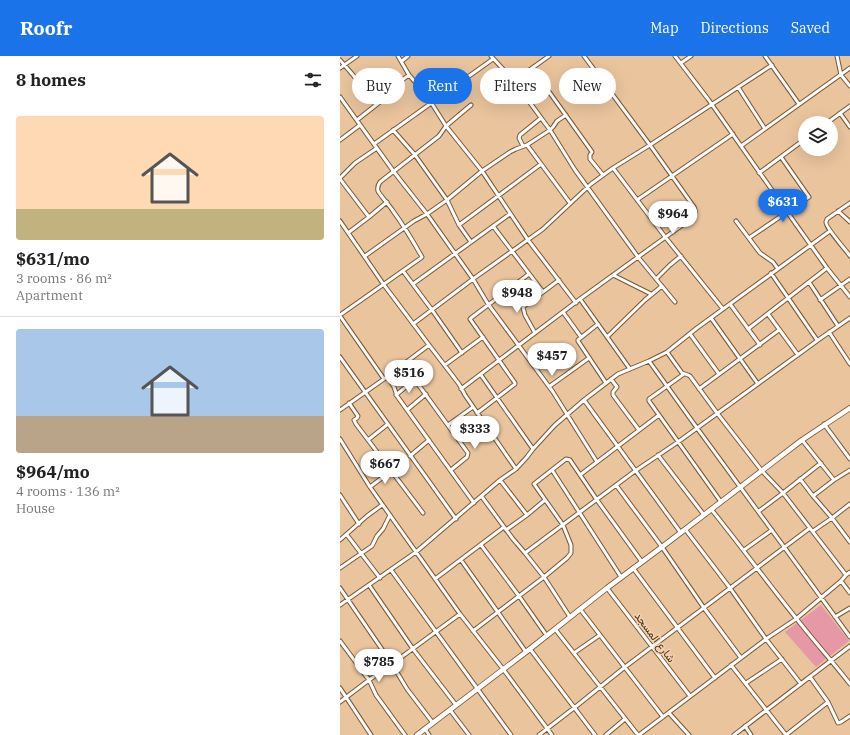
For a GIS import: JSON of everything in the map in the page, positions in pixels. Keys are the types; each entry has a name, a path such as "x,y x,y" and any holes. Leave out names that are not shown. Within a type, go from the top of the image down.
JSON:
{"street":[{"path":"340,68 355,56"},
{"path":"398,56 413,80"},
{"path":"402,61 408,56"},
{"path":"532,68 549,56"},
{"path":"461,389 580,299 696,215 696,210 694,207 584,56"},
{"path":"675,56 712,104 759,173 827,268 850,297"},
{"path":"681,63 691,56"},
{"path":"766,56 799,104"},
{"path":"837,56 841,74 850,86"},
{"path":"472,73 492,58 502,68"},
{"path":"340,60 376,105"},
{"path":"413,324 548,225 587,187 613,168 772,65"},
{"path":"741,146 850,68"},
{"path":"357,120 387,96 391,88 409,75"},
{"path":"738,87 765,129"},
{"path":"551,94 592,151 590,159 603,176"},
{"path":"340,97 376,148 427,214 488,304 550,386 597,462"},
{"path":"374,144 430,104"},
{"path":"432,104 446,126 482,171 528,240 576,302"},
{"path":"531,104 587,187 638,257 675,302"},
{"path":"471,105 446,126 439,136 380,182 378,186 378,192 405,227 422,258 340,315 385,378 394,387 396,395 474,503"},
{"path":"836,116 850,106"},
{"path":"840,113 850,127"},
{"path":"365,256 405,227 447,200 482,171 513,150 525,145 550,130 554,127 557,121 566,115"},
{"path":"541,118 520,135 519,138 541,164 570,203"},
{"path":"340,140 360,125"},
{"path":"392,130 415,155 447,200 459,225 471,242"},
{"path":"637,200 732,134"},
{"path":"759,173 798,144"},
{"path":"369,218 340,178 353,165 376,148"},
{"path":"749,238 809,197 781,157"},
{"path":"459,225 541,164"},
{"path":"613,168 666,238 723,309"},
{"path":"348,233 369,218 387,202"},
{"path":"850,203 827,219 826,222 830,231 850,256"},
{"path":"838,211 850,222"},
{"path":"413,284 510,214"},
{"path":"340,221 384,285 459,384 476,413 516,469"},
{"path":"736,221 760,253 778,268"},
{"path":"493,226 543,292"},
{"path":"340,605 416,552 500,480 516,469 555,425 611,379 618,374 649,362 667,352 771,273 830,231"},
{"path":"656,279 681,256"},
{"path":"748,329 827,268"},
{"path":"403,271 462,353"},
{"path":"771,273 817,340"},
{"path":"476,413 515,383 470,319 529,274"},
{"path":"613,275 651,294"},
{"path":"820,300 850,279"},
{"path":"523,308 559,280"},
{"path":"809,282 838,326"},
{"path":"513,286 520,296 526,318 535,333"},
{"path":"607,337 651,294 662,286"},
{"path":"580,299 630,369"},
{"path":"730,304 760,345"},
{"path":"563,312 581,337"},
{"path":"768,314 798,355"},
{"path":"711,318 758,384"},
{"path":"525,553 635,471 678,442 817,340 850,318"},
{"path":"598,324 578,341 606,383"},
{"path":"699,389 779,330"},
{"path":"830,332 850,364"},
{"path":"690,334 719,374"},
{"path":"445,365 483,337"},
{"path":"340,410 429,345"},
{"path":"667,352 682,373 688,375 762,471 783,493 846,575"},
{"path":"340,357 342,363 456,519"},
{"path":"550,386 589,358"},
{"path":"649,362 850,637"},
{"path":"684,374 649,399 649,402 721,502"},
{"path":"480,375 533,449"},
{"path":"611,379 616,387 613,395 639,430"},
{"path":"396,395 415,380 426,394 469,455 451,470"},
{"path":"407,410 426,394"},
{"path":"584,400 635,471 730,588 766,639 801,684"},
{"path":"349,403 358,416 354,421 423,513"},
{"path":"448,425 473,407"},
{"path":"417,735 621,577 802,440 850,408"},
{"path":"580,475 659,415"},
{"path":"368,440 388,424"},
{"path":"824,424 850,459"},
{"path":"340,439 382,505 460,614 552,735"},
{"path":"410,456 429,440"},
{"path":"802,440 834,480"},
{"path":"340,449 345,445"},
{"path":"658,456 704,515"},
{"path":"473,631 544,577 571,553 571,545 563,525 534,484 566,459 568,459 580,475 642,562"},
{"path":"759,512 820,463"},
{"path":"552,470 621,577"},
{"path":"813,496 850,470"},
{"path":"370,487 391,471"},
{"path":"800,479 850,540"},
{"path":"500,480 527,515"},
{"path":"616,485 662,547 704,608 742,658"},
{"path":"340,495 359,524"},
{"path":"482,497 544,577 570,617"},
{"path":"435,579 505,528 527,515 545,500"},
{"path":"813,531 850,504"},
{"path":"340,540 382,505"},
{"path":"711,509 796,619 832,660 850,684"},
{"path":"340,568 372,546 390,515"},
{"path":"539,735 600,686 810,528"},
{"path":"744,550 772,530"},
{"path":"347,535 380,578"},
{"path":"481,545 519,596 546,636"},
{"path":"461,560 497,612 595,735"},
{"path":"633,568 715,678"},
{"path":"391,570 511,735"},
{"path":"555,629 638,735 766,639 796,619 850,572"},
{"path":"841,581 850,593"},
{"path":"368,585 413,649 456,705"},
{"path":"340,588 392,664 407,690 433,723"},
{"name":"شارع المسجد","path":"607,588 690,696"},
{"path":"835,617 850,608"},
{"path":"580,609 662,717"},
{"path":"340,702 460,614"},
{"path":"574,653 600,635"},
{"path":"340,641 369,680 376,695 405,735"},
{"path":"734,735 850,646"},
{"path":"746,684 782,658"},
{"path":"731,665 786,735 828,702"},
{"path":"810,677 828,702 838,722 841,722 850,716"},
{"path":"340,688 371,735"},
{"path":"450,710 468,735"},
{"path":"669,713 689,735"},
{"path":"606,735 625,719"},
{"path":"745,726 751,735"},
{"path":"425,729 429,735"},
{"path":"682,735 686,731"}],"shaded area":[{"path":"821,605 849,641 816,667 785,632"}]}
